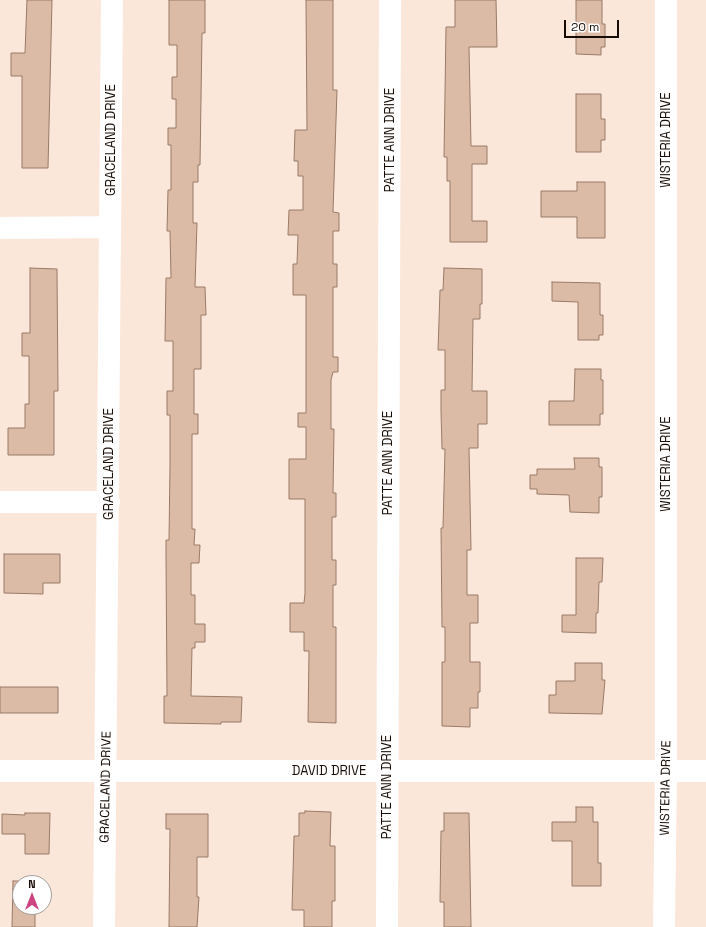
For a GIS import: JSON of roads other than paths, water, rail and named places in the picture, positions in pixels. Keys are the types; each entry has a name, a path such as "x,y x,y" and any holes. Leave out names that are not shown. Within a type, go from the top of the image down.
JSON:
{"street":[{"name":"GRACELAND DRIVE","path":"104,927 107,770 112,0"},
{"name":"PATTE ANN DRIVE","path":"387,927 390,0"},
{"name":"WISTERIA DRIVE","path":"664,927 666,771 666,0"},
{"path":"0,228 110,227"},
{"path":"0,502 109,502"},
{"name":"DAVID DRIVE","path":"0,771 706,771"}]}
